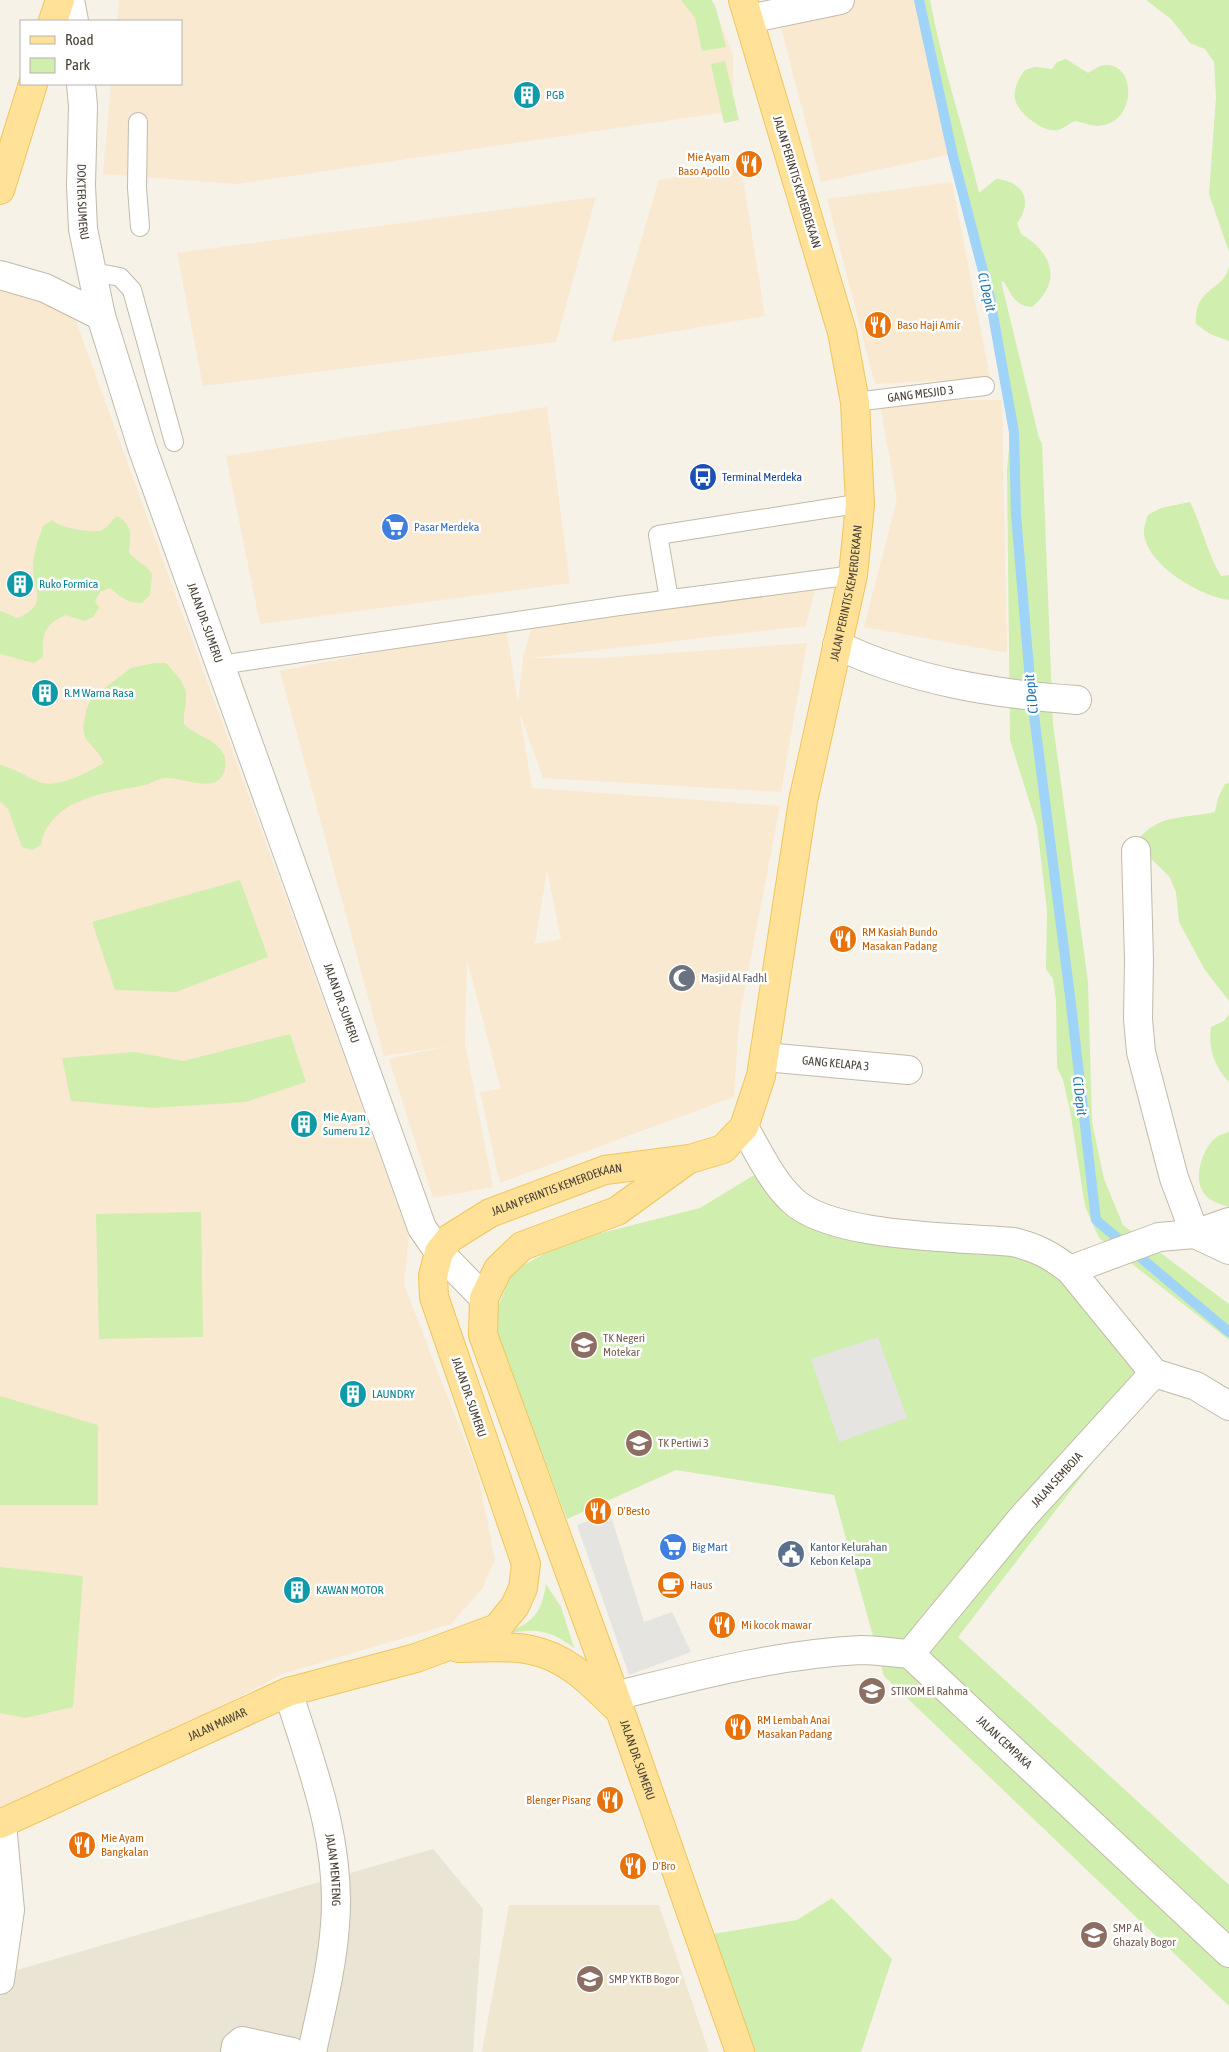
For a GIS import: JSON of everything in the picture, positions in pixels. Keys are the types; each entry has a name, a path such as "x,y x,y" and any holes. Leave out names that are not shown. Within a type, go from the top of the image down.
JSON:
{"main road":[{"path":"53,20 60,0"},
{"name":"JALAN PERINTIS KEMERDEKAAN","path":"439,1252 450,1238 490,1214 605,1170 690,1159 723,1149 744,1127 762,1076 803,801 852,575 860,505 855,402 842,332 746,10"},
{"path":"0,190 33,85"},
{"name":"JALAN PERINTIS KEMERDEKAAN","path":"484,1298 498,1269 522,1246 617,1211 690,1159"},
{"name":"JALAN DR. SUMERU","path":"439,1252 433,1276 434,1297 526,1564 523,1588 515,1606 497,1628 442,1648"},
{"name":"JALAN DR. SUMERU","path":"484,1298 483,1335 617,1703 740,2052"},
{"path":"442,1648 531,1650 572,1667 617,1703"},
{"name":"JALAN MAWAR","path":"1,1824 288,1692 416,1658 442,1648"}],"street":[{"path":"70,0 74,20"},
{"path":"746,10 840,0"},
{"name":"DOKTER SUMERU","path":"81,85 83,106 81,185 83,229 101,316"},
{"path":"0,275 45,288 101,316"},
{"name":"JALAN DR. SUMERU","path":"101,316 142,447 422,1228 439,1252"},
{"path":"837,645 866,659 925,678 1021,695 1066,699"},
{"path":"1136,851 1139,960 1138,1019 1141,1052 1174,1178 1195,1234 1229,1250"},
{"name":"GANG KELAPA 3","path":"765,1056 908,1070"},
{"path":"744,1127 775,1179 792,1200 810,1214 862,1228 907,1234 1013,1242 1034,1246 1070,1270 1154,1372 1196,1386 1229,1406"},
{"path":"1070,1270 1159,1237 1195,1234 1229,1222"},
{"path":"439,1252 484,1298"},
{"name":"JALAN SEMBOJA","path":"910,1654 1022,1518 1154,1372"},
{"path":"617,1703 732,1667 862,1650 910,1654"},
{"name":"JALAN CEMPAKA","path":"910,1654 1229,1953"},
{"name":"JALAN MENTENG","path":"288,1692 328,1827 335,1897 335,1924 330,1965 312,2052"},
{"path":"0,1980 10,1910 1,1824"},
{"path":"235,2052 236,2046 242,2041 292,2052"}],"lane":[{"path":"138,122 137,188 140,227"},
{"path":"93,272 120,277 132,290 174,442"},
{"name":"GANG MESJID 3","path":"855,402 985,386"},
{"path":"669,599 658,535 850,504 860,505"},
{"path":"220,665 669,599 852,575"}],"shaded area":[{"name":"PGB","path":"119,0 706,0 714,7 733,54 733,111 237,184 103,174 111,85 182,85 182,20 117,20"},
{"path":"774,0 919,0 952,154 821,182"},
{"path":"741,167 765,316 611,342 659,180"},
{"path":"952,182 990,378 875,384 827,199"},
{"path":"596,197 556,342 203,386 177,253"},
{"path":"7,281 69,302 409,1236 404,1285 478,1474 495,1560 482,1589 451,1624 282,1674 71,1788 0,1811 0,290"},
{"path":"879,400 1002,400 1007,653 864,627 897,499"},
{"name":"Pasar Merdeka","path":"547,407 570,583 260,624 226,456"},
{"path":"816,586 806,626 529,658 601,658 807,643 781,792 543,778 519,711 532,788 780,806 739,1019 734,1097 500,1183 480,1092 501,1089 467,960 465,1043 493,1187 433,1198 389,1059 448,1046 384,1056 280,671 506,627 518,704 523,658 533,623","holes":["547,870 561,939 535,944"]},
{"path":"878,1337 907,1418 839,1442 811,1359"},
{"path":"610,1513 644,1622 672,1612 691,1652 629,1675 577,1525"},
{"path":"433,1849 483,1909 473,2052 0,2052 0,1975"},
{"name":"SMP YKTB Bogor","path":"509,1905 659,1905 709,2052 482,2052"}],"green space":[{"path":"681,0 711,0 715,5 726,47 702,51 695,18"},
{"path":"919,0 930,0 979,193 996,179 1013,184 1019,188 1025,200 1025,207 1017,223 1021,234 1040,249 1050,268 1048,287 1042,297 1032,307 1018,302 1004,282 1001,281 1039,438 1042,443 1053,724 1088,982 1092,1122 1104,1179 1123,1225 1229,1304 1229,1340 1099,1238 1085,1206 1070,1110 1063,1080 1057,1067 1056,1000 1053,979 1046,969 1047,910 1037,826 1010,740 1007,469 1011,427 998,341 934,79"},
{"path":"1146,0 1229,0 1229,252 1209,194 1216,97 1214,62 1205,49 1190,43 1171,19"},
{"path":"1066,59 1088,73 1106,65 1116,67 1123,74 1127,83 1126,106 1111,123 1098,126 1075,121 1058,130 1052,130 1032,121 1021,110 1015,99 1015,91 1025,70 1034,67 1052,69 1057,62"},
{"path":"725,61 739,120 724,123 711,64"},
{"path":"1229,266 1229,341 1210,334 1196,324 1200,303 1204,296 1221,281"},
{"path":"1190,502 1216,567 1221,576 1229,575 1229,600 1204,592 1177,578 1155,557 1148,546 1144,532 1148,515 1161,508"},
{"path":"117,516 126,523 130,532 129,553 152,574 150,595 142,603 137,603 124,599 110,588 100,592 95,601 99,608 93,617 84,621 66,615 53,622 44,636 43,657 34,663 0,654 0,611 18,618 28,613 37,601 33,564 43,526 52,520 55,523 68,527 97,531 104,529"},
{"path":"154,663 166,663 181,680 186,693 184,724 210,740 223,753 225,756 225,769 222,777 210,783 163,778 145,785 82,800 68,807 56,817 46,829 41,845 32,850 22,847 8,809 0,801 0,765 47,784 73,778 104,763 86,739 83,729 90,701 131,668"},
{"path":"1229,783 1229,1001 1205,970 1179,922 1176,892 1169,876 1145,853 1137,841 1145,832 1163,821 1215,812 1218,798 1225,784"},
{"path":"240,880 268,957 176,992 115,990 92,922"},
{"path":"1229,1014 1229,1082 1219,1070 1213,1056 1210,1035 1211,1027 1224,1021"},
{"path":"290,1034 306,1082 246,1102 153,1108 71,1101 62,1058 135,1052 183,1061"},
{"path":"1229,1132 1229,1207 1214,1202 1205,1195 1200,1185 1199,1170 1208,1147 1218,1136"},
{"path":"764,1169 818,1212 1025,1243 1070,1277 1145,1372 1093,1462 958,1637 1229,1885 1229,2006 884,1676 834,1495 676,1470 567,1519 492,1321 513,1271 566,1242 700,1208"},
{"path":"201,1212 203,1337 99,1339 96,1214"},
{"path":"0,1396 98,1425 98,1505 0,1505"},
{"path":"0,1567 83,1576 73,1707 25,1718 0,1713"},
{"path":"546,1584 561,1607 574,1648 557,1637 541,1632 525,1631 505,1634 523,1625 534,1616 544,1595"},
{"path":"832,1898 892,1959 861,2052 740,2052 695,1937 797,1920"}],"waterway":[{"name":"Ci Depit","path":"919,0 953,156 990,298 1014,432 1016,515 1031,692 1070,996 1096,1220 1229,1332"}],"place":[{"name":"PGB","path":"527,95"},
{"name":"Mie Ayam Baso Apollo","path":"749,164"},
{"name":"Baso Haji Amir","path":"878,325"},
{"name":"Terminal Merdeka","path":"703,477"},
{"name":"Pasar Merdeka","path":"395,527"},
{"name":"Ruko Formica","path":"20,584"},
{"name":"R.M Warna Rasa","path":"45,693"},
{"name":"RM Kasiah Bundo Masakan Padang","path":"843,939"},
{"name":"Masjid Al Fadhl","path":"682,978"},
{"name":"Mie Ayam Sumeru 12","path":"304,1124"},
{"name":"TK Negeri Motekar","path":"584,1345"},
{"name":"LAUNDRY","path":"353,1394"},
{"name":"TK Pertiwi 3","path":"639,1443"},
{"name":"D'Besto","path":"598,1511"},
{"name":"Big Mart","path":"673,1547"},
{"name":"Kantor Kelurahan Kebon Kelapa","path":"791,1554"},
{"name":"Haus","path":"671,1585"},
{"name":"KAWAN MOTOR","path":"297,1590"},
{"name":"Mi kocok mawar","path":"722,1625"},
{"name":"STIKOM El Rahma","path":"872,1691"},
{"name":"RM Lembah Anai Masakan Padang","path":"738,1727"},
{"name":"Blenger Pisang","path":"610,1800"},
{"name":"Mie Ayam Bangkalan","path":"82,1845"},
{"name":"D'Bro","path":"633,1866"},
{"name":"SMP Al Ghazaly Bogor","path":"1094,1935"},
{"name":"SMP YKTB Bogor","path":"590,1979"}]}
